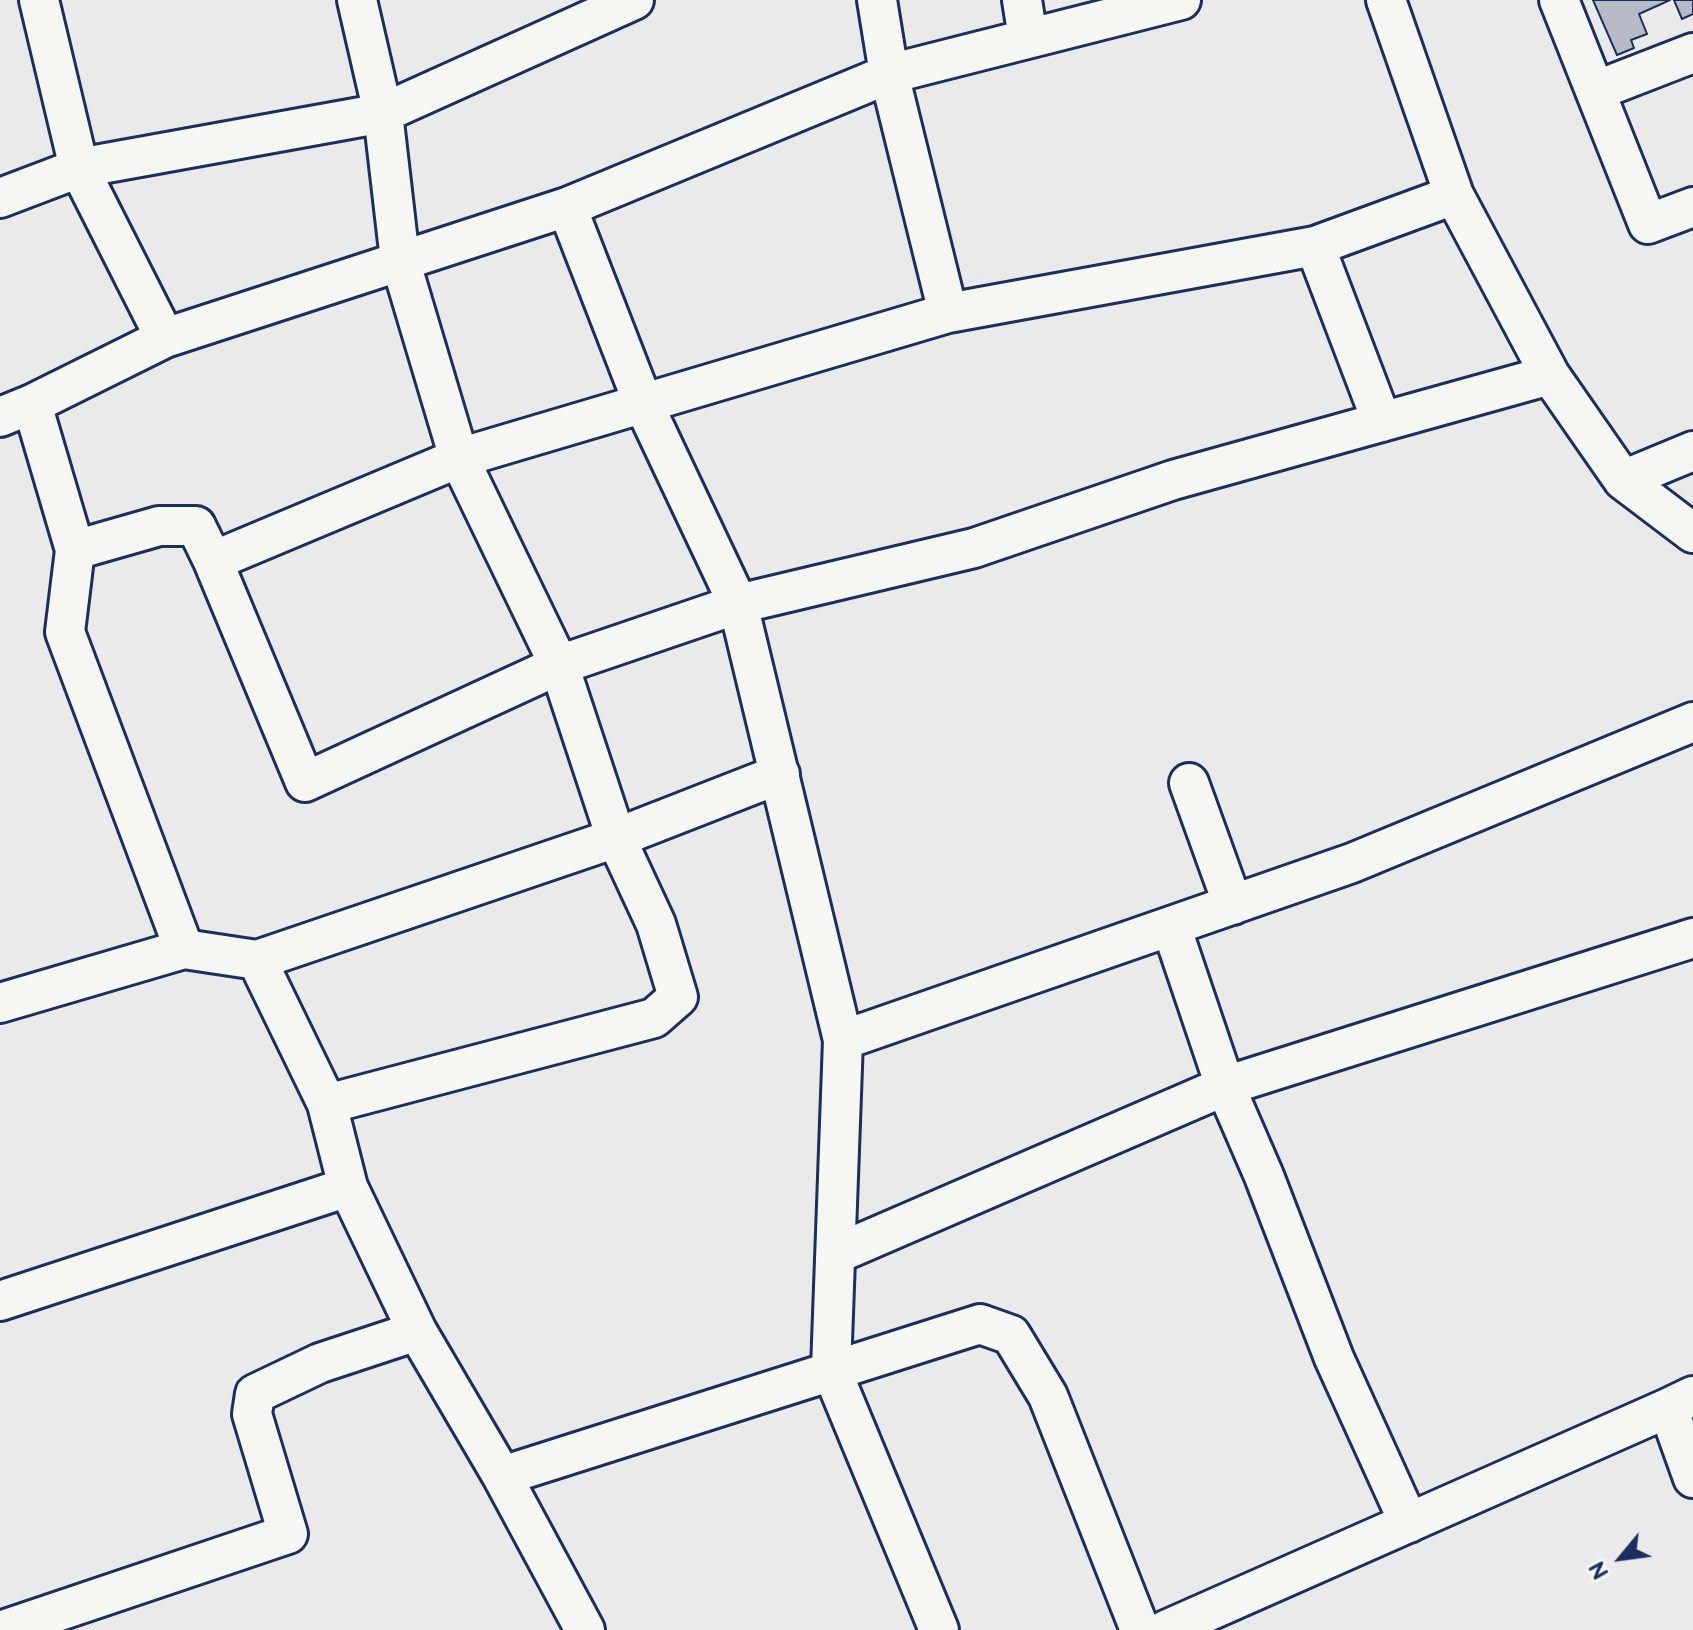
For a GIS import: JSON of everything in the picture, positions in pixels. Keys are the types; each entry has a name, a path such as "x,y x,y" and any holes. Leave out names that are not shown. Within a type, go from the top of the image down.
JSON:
{"street":[{"path":"39,0 79,168 165,338"},
{"path":"327,1104 654,1018 678,997 656,924 616,838 559,665 459,458 400,260 383,113 357,0"},
{"path":"0,198 79,168 383,113 634,0"},
{"path":"877,0 889,74 948,313"},
{"path":"1022,0 1028,38"},
{"path":"184,949 65,632 75,550 16,410 165,338 567,207 889,74 1181,0"},
{"path":"1386,0 1454,195 1550,375 1623,480 1693,533"},
{"path":"1559,0 1648,224 1693,207"},
{"path":"1595,91 1693,53"},
{"path":"213,561 459,458 948,313 1315,246 1454,195"},
{"path":"567,207 643,403 738,604 843,1040 831,1369 939,1630"},
{"path":"1315,246 1382,422"},
{"path":"75,550 159,526 196,526 305,782 559,665 738,604 974,548 1173,480 1550,375"},
{"path":"1623,480 1693,451"},
{"path":"843,1040 1352,863 1693,722"},
{"path":"0,1003 184,949 257,960 616,838 780,774"},
{"path":"1189,783 1233,905"},
{"path":"1171,926 1225,1086 1264,1176 1334,1358 1409,1523"},
{"path":"836,1254 1225,1086 1693,938"},
{"path":"257,960 327,1104 348,1187 417,1331 502,1476 585,1630"},
{"path":"0,1301 348,1187"},
{"path":"502,1476 980,1324 1011,1335 1048,1396 1140,1630"},
{"path":"3,1630 288,1534 252,1414 255,1394 320,1363 417,1331"},
{"path":"1166,1630 1680,1402 1693,1478"}],"building":[{"path":"1593,0 1670,0 1639,14 1647,34 1631,40 1634,48 1617,55"},
{"path":"1674,0 1693,0 1693,14 1682,19"}]}
